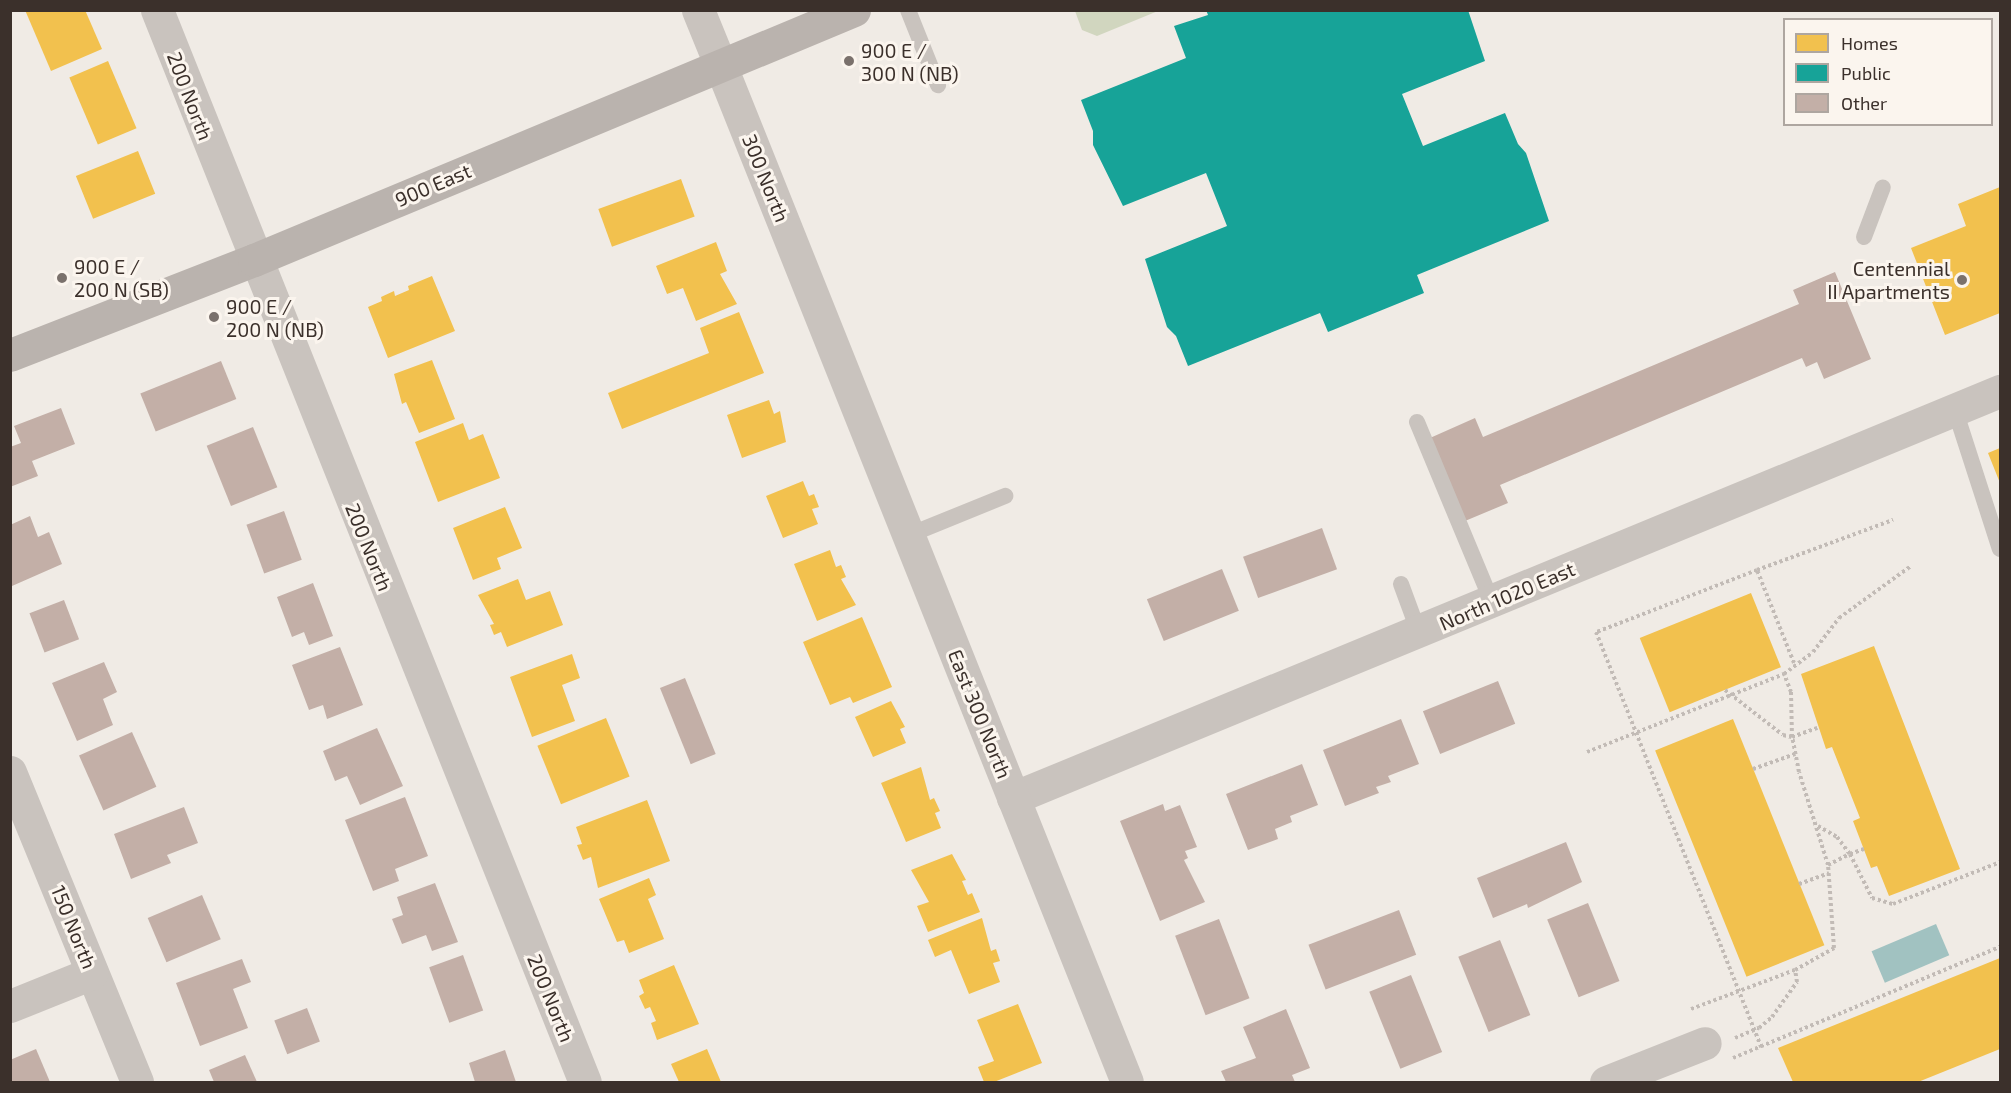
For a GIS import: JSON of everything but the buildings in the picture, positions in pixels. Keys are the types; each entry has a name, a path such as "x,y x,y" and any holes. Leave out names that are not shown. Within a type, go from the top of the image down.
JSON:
{"main road":[{"name":"900 East","path":"10,355 254,261 720,64 854,10"}],"street":[{"name":"200 North","path":"157,10 254,261 585,1083"},
{"name":"300 North","path":"698,10 833,346"},
{"name":"East 300 North","path":"833,346 1127,1083"},
{"name":"North 1020 East","path":"1013,798 1419,633 2001,391"},
{"name":"150 North","path":"10,772 137,1083"},
{"path":"10,1006 92,973"},
{"path":"1606,1083 1718,1049"}],"lane":[{"path":"908,10 938,85"},
{"path":"1864,237 1883,187"},
{"path":"1955,410 2001,549"},
{"path":"1417,423 1492,602"},
{"path":"909,535 1005,496"},
{"path":"1401,584 1419,633"}],"path":[{"path":"1761,1047 1596,632 1893,520"},
{"path":"1587,753 1784,674 1794,663 1813,652 1839,618 1911,566"},
{"path":"1757,570 1794,663"},
{"path":"1691,1009 1739,993 1795,970 1834,948 1828,865 1792,737 1791,692 1784,674"},
{"path":"1725,690 1783,735 1792,737 1817,728"},
{"path":"1753,769 1796,754"},
{"path":"1817,825 1837,837 1850,854 1872,898 1893,904 2001,862"},
{"path":"1828,865 1864,849"},
{"path":"1799,884 1829,873"},
{"path":"1718,1049 1761,1047 2001,947"},
{"path":"1718,1049 1754,1030 1784,1002 1797,982 1795,970"}],"green space":[{"path":"1075,11 1158,11 1097,36 1082,30"}],"water":[{"path":"1936,924 1949,955 1885,983 1872,951"}],"place":[{"name":"900 E / 300 N (NB)","path":"849,61"},
{"name":"900 E / 200 N (SB)","path":"62,278"},
{"name":"Centennial II Apartments","path":"1962,280"},
{"name":"900 E / 200 N (NB)","path":"214,317"}]}
